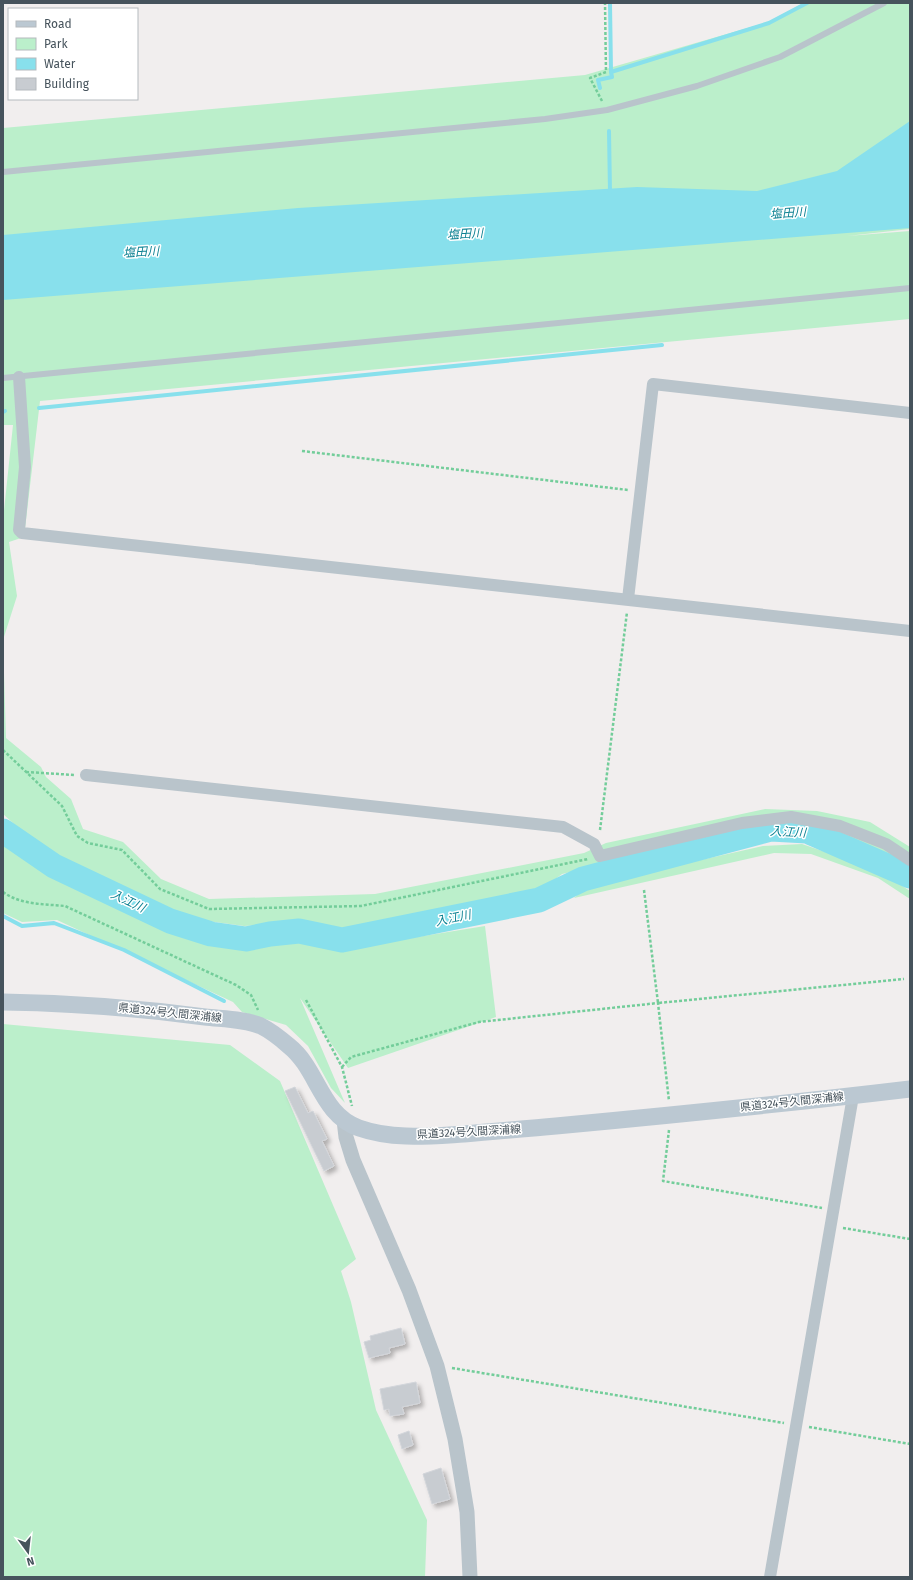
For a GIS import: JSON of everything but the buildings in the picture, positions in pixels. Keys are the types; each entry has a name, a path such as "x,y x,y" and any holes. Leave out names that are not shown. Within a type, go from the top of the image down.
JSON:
{"main road":[{"name":"県道324号久間深浦線","path":"3,1002 83,1004 178,1013 238,1021 261,1026 291,1047 307,1066 320,1092 332,1109 351,1124 386,1135 427,1136 671,1115 910,1089"}],"street":[{"path":"19,377 25,467 19,530 22,533 910,631"},
{"path":"628,599 653,384 910,413"},
{"path":"86,775 563,827 594,844 600,856 742,823 792,818 840,826 886,844 910,860"},
{"path":"770,1577 853,1096"},
{"path":"351,1124 346,1137 353,1160 409,1290 437,1366 455,1439 467,1512 470,1577"}],"lane":[{"path":"3,172 545,119 607,110 697,86 780,57 884,3"},
{"path":"3,378 910,288"}],"path":[{"path":"605,3 606,72 590,78 607,110"},
{"path":"302,451 641,491"},
{"path":"600,830 628,599"},
{"path":"3,750 62,806 77,836 88,843 122,850 160,889 208,909 360,906 600,856"},
{"path":"26,772 86,775"},
{"path":"644,890 671,1115 663,1181 833,1210"},
{"path":"3,892 12,899 34,904 66,906 236,985 251,995 260,1014 261,1026"},
{"path":"342,1068 351,1058 479,1022 904,979"},
{"path":"306,1000 342,1068 351,1124"},
{"path":"831,1226 910,1239"},
{"path":"437,1366 910,1444"}],"green space":[{"path":"804,3 910,3 910,151 857,198 3,254 3,128 585,75 768,22"},
{"path":"910,215 910,229 847,236 910,231 910,319 40,401 24,537 9,542 17,596 3,640 3,520 13,425 3,425 3,283"},
{"path":"3,640 6,738 41,767 46,777 71,799 83,829 123,842 161,879 209,899 375,894 584,853 606,843 765,809 817,811 870,822 910,847 910,868 888,854 809,827 771,826 562,874 532,897 392,928 329,934 303,922 244,926 200,920 151,903 46,853 3,814"},
{"path":"3,837 28,862 220,947 276,940 332,948 386,942 485,926 496,1017 348,1068 300,998 345,1103 331,1088 308,1046 286,1025 242,1012 233,1002 57,920 22,922 3,913"},
{"path":"802,844 878,870 910,891 910,899 878,878 811,854 774,853 574,898 589,885 763,846"},
{"path":"3,1024 230,1045 280,1081 356,1259 341,1271 351,1302 376,1410 427,1520 425,1577 3,1577"}],"water":[{"name":"塩田川","path":"910,121 910,228 3,300 3,235 298,208 637,187 757,191 837,171"}],"waterway":[{"path":"610,3 611,72"},
{"path":"600,88 598,80 612,77 611,72 769,23 807,3"},
{"path":"609,131 610,192"},
{"path":"39,408 662,345"},
{"name":"入江川","path":"3,831 54,866 170,921 211,934 246,939 270,934 299,931 342,940 539,900 583,879 771,829 807,831 910,876"},
{"path":"3,916 22,926 54,923 124,950 224,1001"}]}
